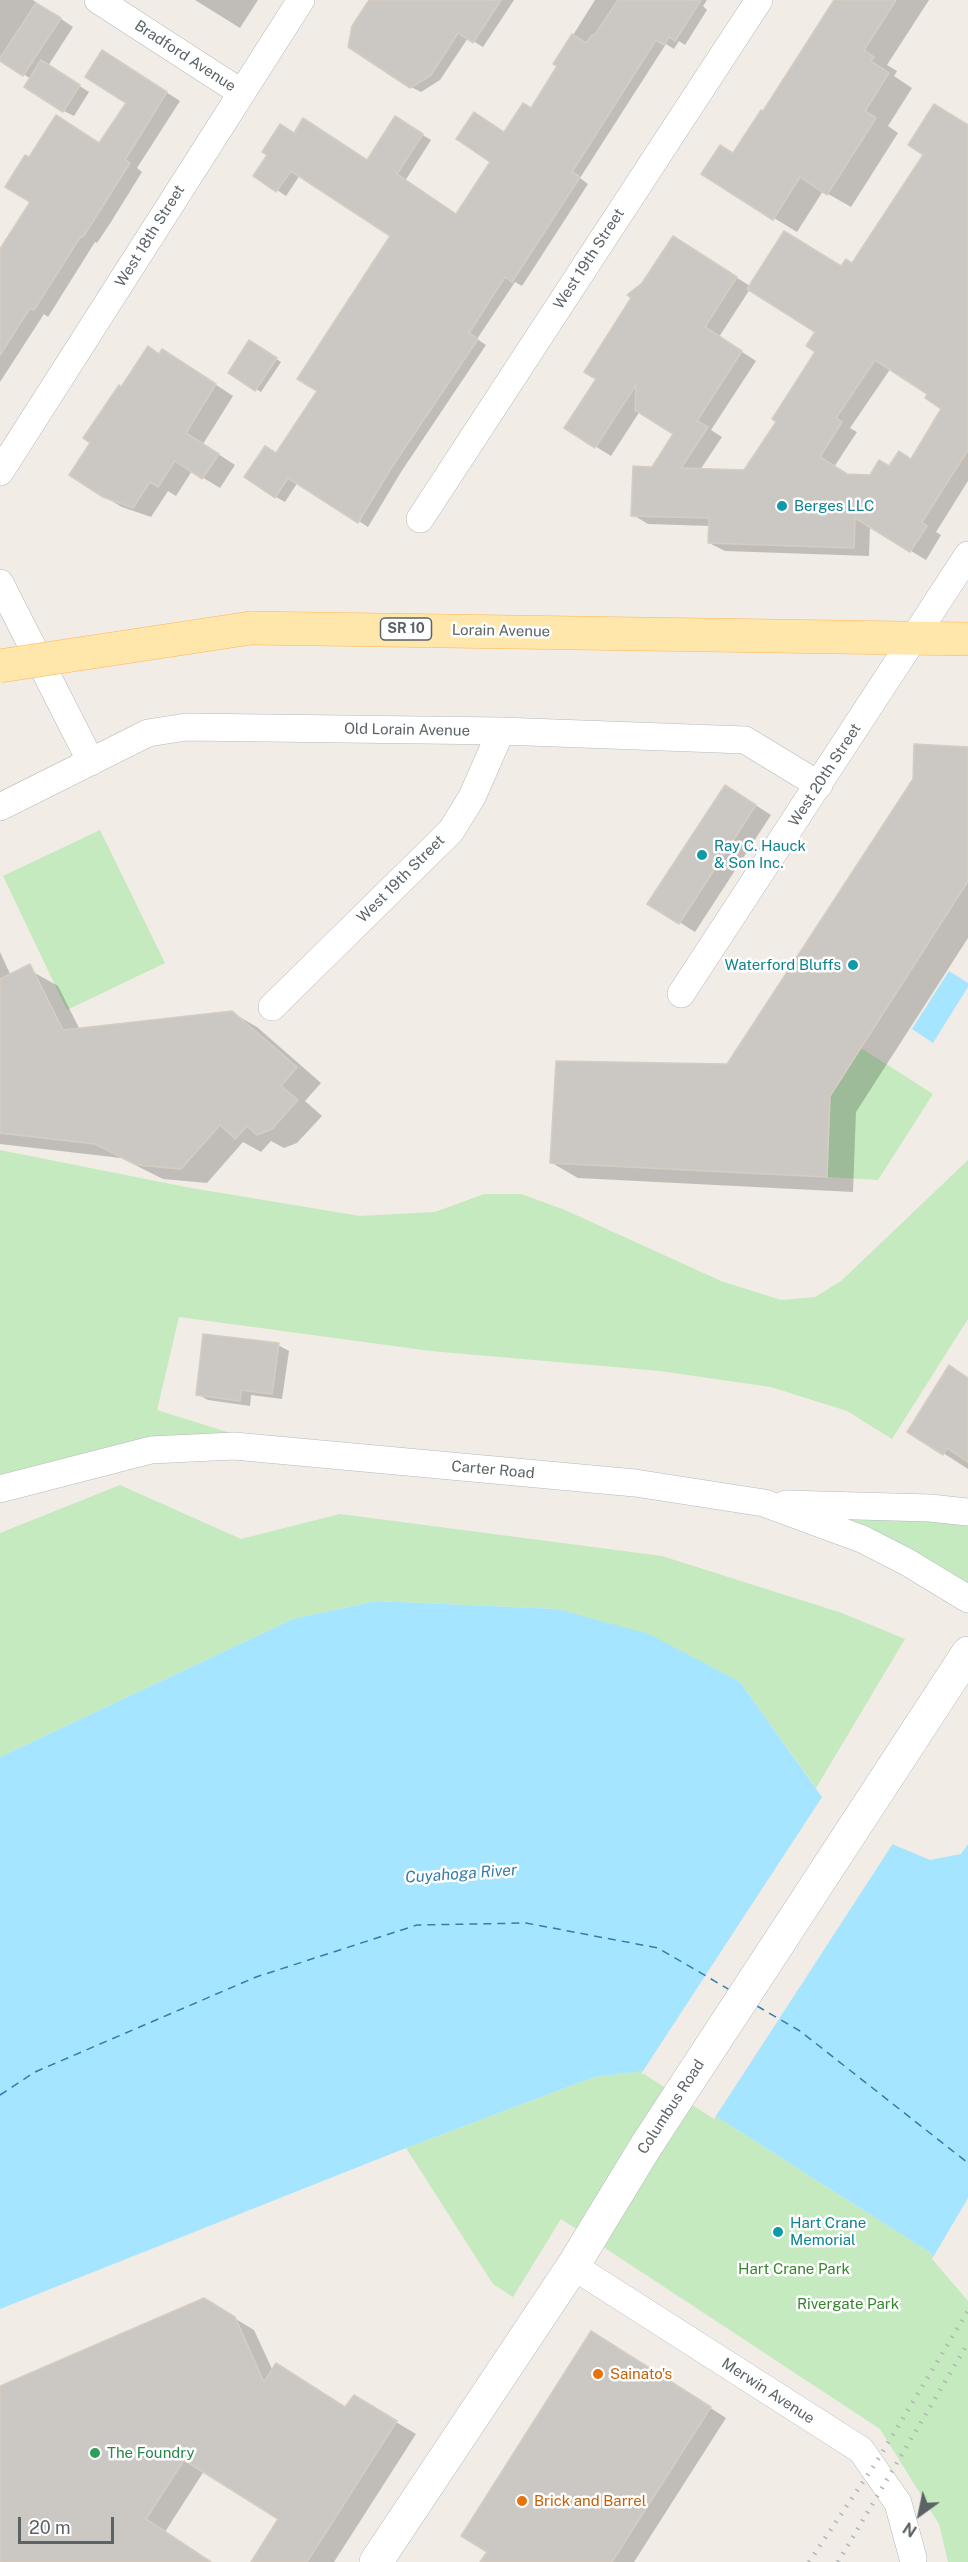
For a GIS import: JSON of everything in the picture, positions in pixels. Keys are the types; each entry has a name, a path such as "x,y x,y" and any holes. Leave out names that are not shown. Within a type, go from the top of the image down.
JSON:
{"main road":[{"name":"Lorain Avenue","path":"0,666 251,627 914,636 968,639"}],"street":[{"name":"Bradford Avenue","path":"98,0 242,93"},
{"name":"West 18th Street","path":"0,472 301,0"},
{"name":"West 19th Street","path":"420,519 759,0"},
{"name":"West 20th Street","path":"681,994 968,555"},
{"path":"0,583 91,762"},
{"name":"Old Lorain Avenue","path":"0,807 148,734 186,727 501,731 746,740 819,785"},
{"name":"West 19th Street","path":"272,1006 451,831 472,797 501,731"},
{"name":"Carter Road","path":"0,1489 151,1450 234,1446 635,1484 764,1503 862,1539 907,1562 968,1599"},
{"path":"764,1503 930,1508 968,1512"},
{"name":"Columbus Road","path":"376,2562 573,2266 646,2146 968,1653"},
{"name":"Merwin Avenue","path":"573,2266 861,2450 898,2503 913,2558"}],"green space":[{"path":"100,830 165,963 67,1010 3,876"},
{"path":"861,1048 933,1094 878,1180 827,1177 830,1097"},
{"path":"0,1150 191,1188 360,1216 435,1212 484,1194 521,1194 565,1210 721,1281 781,1300 815,1297 841,1281 968,1160 968,1319 892,1439 847,1411 771,1387 660,1371 431,1351 179,1317 157,1410 240,1436 0,1479"},
{"path":"120,1485 241,1539 340,1514 662,1556 842,1613 905,1639 816,1788 740,1682 557,1609 376,1601 293,1619 0,1757 0,1533"},
{"path":"775,1504 968,1513 968,1599"},
{"name":"Rivergate Park","path":"645,2071 929,2252 968,2298 968,2562 948,2562 939,2524 880,2429 561,2219 513,2297 493,2284 406,2148 594,2077"}],"water":[{"path":"949,971 968,983 968,987 933,1043 912,1029"},
{"name":"Cuyahoga River","path":"376,1601 557,1609 649,1634 740,1682 822,1797 892,1844 930,1860 961,1854 968,1844 968,2298 929,2252 645,2071 594,2077 406,2148 0,2309 0,1757 293,1619"}],"pier":[{"path":"824,1794 894,1842 714,2119 641,2074"},
{"path":"968,2198 968,2301 932,2259"}],"building":[{"path":"369,0 501,0 473,43 458,33 431,75 410,88 348,47 352,26"},
{"path":"618,0 701,0 675,41 669,37 664,45 656,40 572,172 580,177 512,282 505,277 469,333 478,339 392,467 358,523 288,478 275,498 244,477 265,446 276,453 317,391 297,379 390,236 291,171 276,192 253,176 267,155 262,152 280,124 294,133 303,118 367,160 395,116 423,134 397,174 456,214 490,162 456,139 474,112 504,132 523,103 531,108 557,66 553,64 572,34 586,43 592,35 594,36"},
{"path":"834,0 896,0 864,50 874,57 871,61 889,73 865,111 876,118 827,195 800,177 773,220 701,174 720,145 733,153 761,110 763,111"},
{"path":"36,3 61,18 23,76 0,61 0,58"},
{"path":"102,50 167,92 125,160 130,163 97,215 34,310 30,308 0,355 0,249 30,202 5,187 25,155 29,157 56,115 99,143 126,103 85,77"},
{"path":"41,60 80,85 63,112 24,87"},
{"path":"934,104 968,125 968,450 922,522 927,526 910,552 855,518 854,548 708,543 709,518 631,516 633,466 652,467 673,434 635,410 636,385 595,448 564,428 596,379 584,372 631,298 627,295 642,283 673,236 737,277 705,327 742,351 697,421 708,427 681,468 744,470 776,422 772,419 815,352 806,346 815,332 747,289 784,231 841,266 846,259 852,263 923,155 908,145","holes":["875,360 927,394 925,398 941,409 911,459 899,451 889,466 879,460 870,475 847,474 820,457 842,422 836,418"]},
{"path":"249,340 277,358 255,391 228,373"},
{"path":"148,346 159,354 162,349 216,384 186,433 219,454 202,479 175,461 158,487 150,482 133,508 103,497 69,475 90,443 83,438"},
{"name":"Waterford Bluffs","path":"914,744 968,747 968,881 830,1096 827,1177 550,1163 556,1061 727,1064 913,779"},
{"name":"Ray C. Hauck & Son Inc.","path":"725,785 756,805 679,924 647,904"},
{"path":"30,964 63,1030 232,1011 297,1067 281,1086 298,1100 272,1129 257,1135 247,1126 235,1139 220,1125 181,1169 137,1165 95,1144 0,1133 0,979"},
{"path":"203,1334 279,1343 272,1394 241,1390 240,1401 196,1395"},
{"path":"949,1365 968,1378 968,1462 947,1448 943,1455 907,1432"},
{"name":"The Foundry","path":"204,2298 235,2317 264,2382 276,2363 345,2407 354,2395 397,2421 307,2562 251,2562 278,2519 184,2460 146,2519 211,2562 0,2562 0,2386"},
{"path":"591,2331 711,2407 612,2562 480,2562 487,2552 461,2536"}],"ferry route":[{"path":"0,2095 35,2072 256,1977 417,1925 526,1923 658,1948 730,1990"},
{"path":"757,2006 800,2031 968,2163"}],"railway":[{"path":"809,2562 877,2461 968,2311"},
{"path":"838,2562 968,2343"}],"place":[{"name":"Berges LLC","path":"782,506"},
{"name":"Ray C. Hauck & Son Inc.","path":"702,855"},
{"name":"Waterford Bluffs","path":"853,965"},
{"name":"Hart Crane Memorial","path":"778,2232"},
{"name":"Sainato's","path":"598,2374"},
{"name":"The Foundry","path":"95,2453"},
{"name":"Brick and Barrel","path":"522,2501"}],"park label":[{"name":"Hart Crane Park","path":"794,2269"}]}
